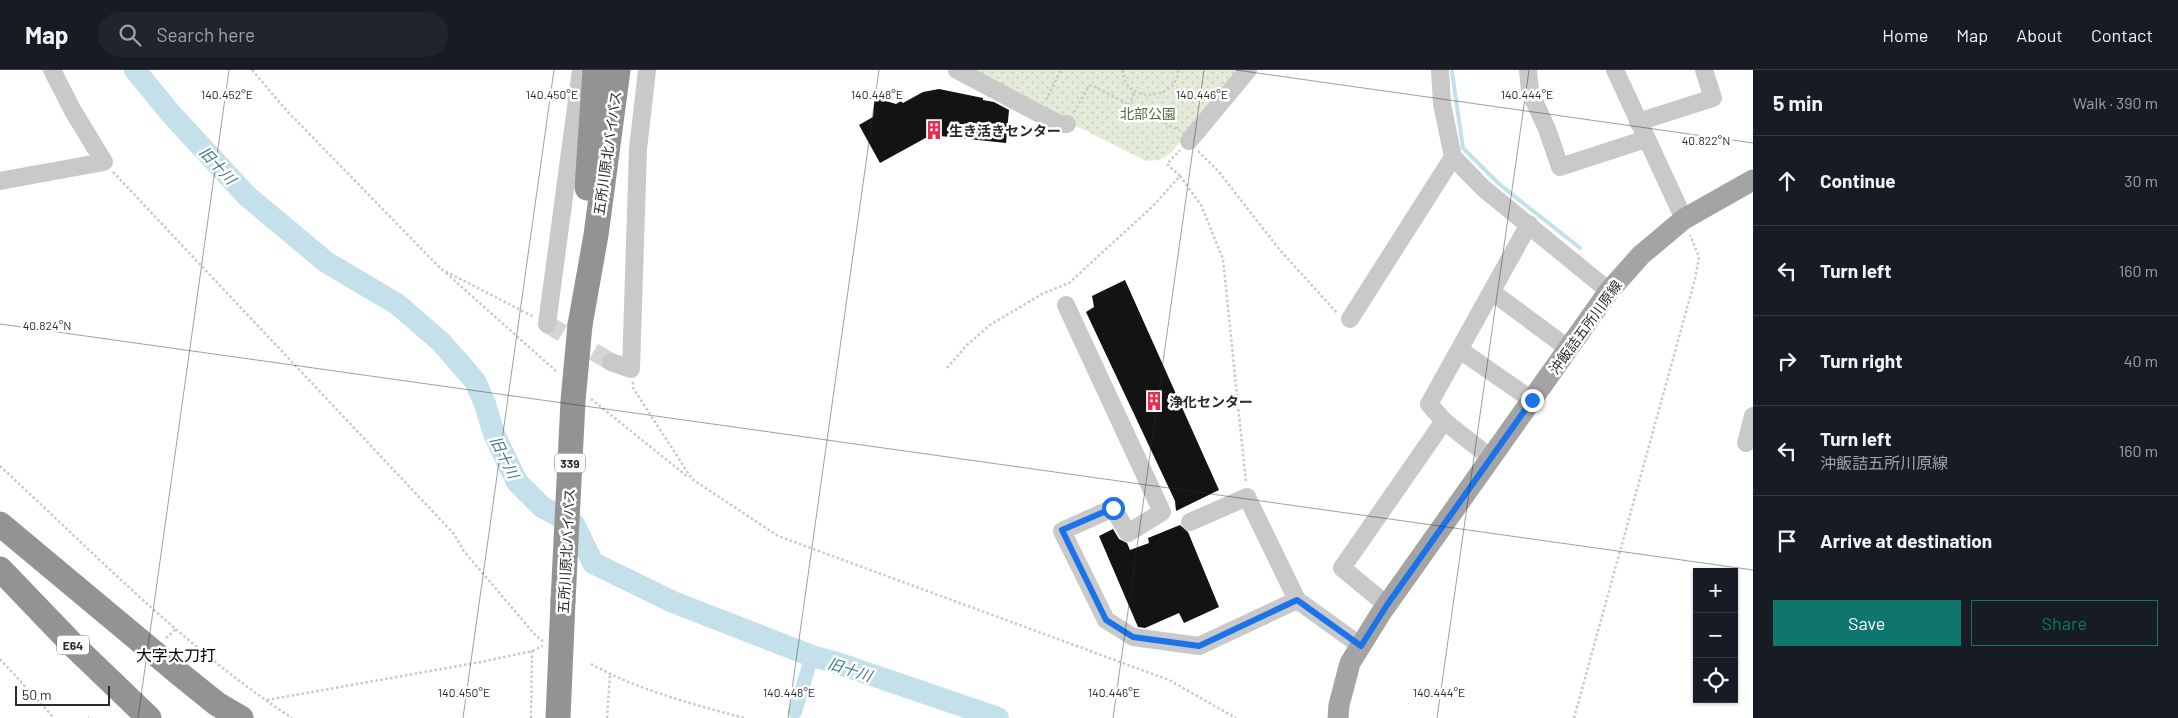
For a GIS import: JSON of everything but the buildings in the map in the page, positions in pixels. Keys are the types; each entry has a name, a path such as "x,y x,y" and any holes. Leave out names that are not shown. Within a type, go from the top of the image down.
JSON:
{"highway":[{"name":"五所川原北バイパス","path":"558,718 573,401 580,325 582,253 595,70"},
{"name":"五所川原北バイパス","path":"580,325 596,235 618,70"},
{"path":"0,524 217,704 241,718"},
{"name":"E64","path":"0,569 75,647 150,718"},
{"path":"0,580 124,718"}],"main road":[{"name":"沖飯詰五所川原線","path":"1338,718 1338,705 1350,663 1387,605 1610,291 1641,255 1684,219 1752,183"}],"street":[{"path":"0,181 104,162 73,111 52,70"},
{"path":"546,324 581,70"},
{"path":"611,362 631,369 638,149 647,70"},
{"path":"957,70 1059,124 1068,124"},
{"path":"1190,140 1248,70"},
{"path":"1440,70 1442,104 1453,157 1483,188 1610,291"},
{"path":"1528,70 1530,92 1547,129 1560,167 1646,139"},
{"path":"1615,70 1684,219"},
{"path":"1638,122 1714,98 1704,70"},
{"path":"1350,319 1453,157"},
{"path":"1491,458 1444,421 1429,404 1529,224"},
{"path":"1492,292 1569,349"},
{"path":"1066,306 1162,512 1128,533 1113,508 1062,530 1106,620 1133,637 1199,646 1297,600"},
{"path":"1460,350 1532,400"},
{"path":"1746,443 1753,416"},
{"path":"1387,605 1342,568 1444,421"},
{"path":"1190,522 1247,497 1297,600 1361,646"}],"path":[{"path":"252,70 286,112 441,269 546,324"},
{"path":"1039,114 1061,70"},
{"path":"1123,70 1125,81 1135,91 1148,95 1164,92 1173,82 1178,70"},
{"path":"1068,124 1089,86 1129,105 1190,140 1219,172 1279,249 1337,314 1350,319"},
{"path":"1129,105 1135,91"},
{"path":"1190,140 1167,164 1180,176 1201,205 1223,259 1247,497"},
{"path":"104,162 454,534 463,550 499,593 536,636 549,645 540,646 532,651 266,701"},
{"path":"948,368 966,346 990,325 1042,294 1069,284 1153,206 1180,176"},
{"path":"1574,718 1695,279 1699,257 1684,219"},
{"path":"631,369 633,388 692,479 778,536 1169,680 1236,718"},
{"path":"0,466 176,629 266,701 292,718"},
{"path":"164,640 176,629"},
{"path":"531,718 532,651"},
{"path":"0,659 54,718"},
{"path":"591,664 610,674 688,703 744,718"},
{"path":"607,718 610,674"}],"green space":[{"name":"北部公園","path":"965,70 1241,70 1170,154 1159,160 1146,161"}],"waterway":[{"name":"旧十川","path":"135,70 172,115 247,196 326,262 397,304 441,342 475,381 485,404 494,434 517,482 542,507 574,524 593,563 673,602 812,656 998,718"},
{"path":"1452,72 1463,148 1499,184 1580,248"},
{"path":"795,712 812,656"}],"tunnel":[{"path":"547,324 611,362"}],"place":[{"name":"生き活きセンター","path":"934,130"},
{"name":"浄化センター","path":"1154,401"}],"district":[{"name":"大字太刀打","path":"176,654"}],"route":[{"path":"1113,508 1062,530 1106,620 1133,637 1199,646 1297,600 1361,646 1381,613 1532,400"}]}
